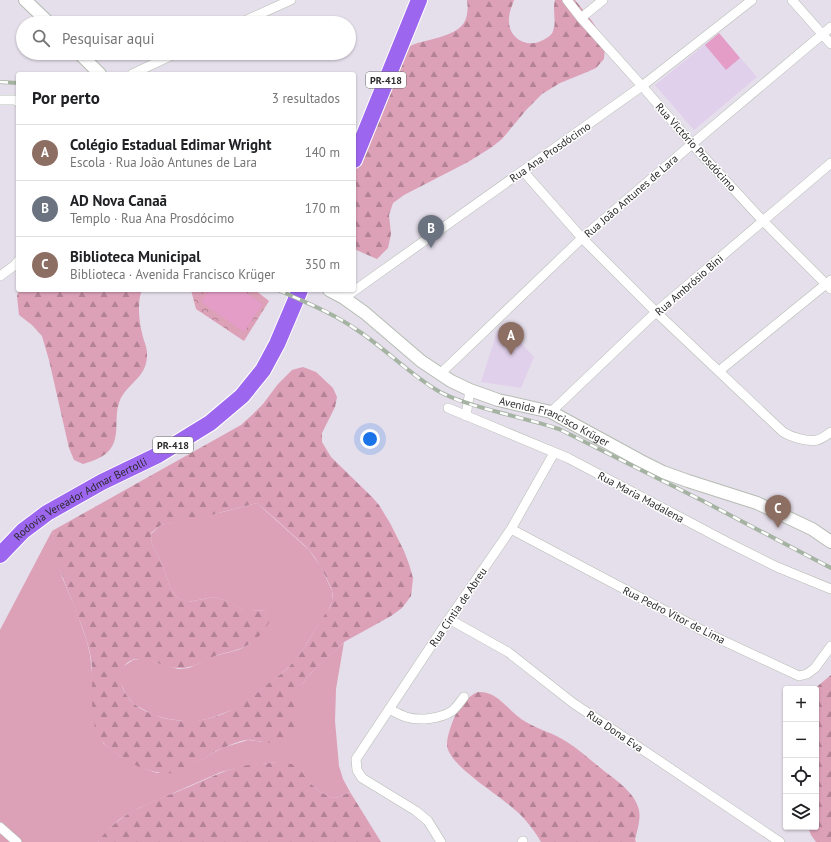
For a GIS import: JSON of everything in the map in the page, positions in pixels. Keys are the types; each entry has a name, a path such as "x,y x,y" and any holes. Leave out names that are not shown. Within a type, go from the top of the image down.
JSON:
{"highway":[{"name":"PR-418","path":"356,155 419,0"},
{"name":"Rodovia Vereador Admar Bertolli","path":"0,555 23,531 47,513 102,482 158,455 210,423 242,396 263,370 277,344 299,292"}],"main road":[{"path":"24,0 41,16"},
{"path":"86,60 98,72"},
{"name":"Avenida Francisco Krüger","path":"333,292 365,313 421,361 451,381 470,390 498,400 551,412 663,472 757,503 812,529 831,542"},
{"name":"Avenida Francisco Krüger","path":"797,523 808,535 831,550"}],"street":[{"path":"256,16 291,0"},
{"name":"Rua Victório Prosdócimo","path":"567,0 580,18 763,221 829,284"},
{"path":"580,18 603,0"},
{"name":"Rua Ana Prosdócimo","path":"356,289 642,86 752,0"},
{"path":"792,0 831,44"},
{"name":"Rua João Antunes de Lara","path":"440,374 582,238 831,27"},
{"path":"136,72 162,60"},
{"path":"0,100 16,101"},
{"name":"Rua Ambrósio Bini","path":"551,412 656,312 831,163"},
{"path":"523,171 582,238 656,312 783,432 791,437 811,440 817,440 831,432"},
{"path":"0,276 16,264"},
{"path":"720,371 829,284"},
{"name":"Rua Ana Prosdócimo","path":"344,298 352,292"},
{"path":"466,416 470,390"},
{"name":"Rua Maria Madalena","path":"448,408 574,461 777,567 831,589"},
{"name":"Rua Cíntia de Abreu","path":"442,842 428,821 416,811 362,778 356,770 356,759 511,529 554,453"},
{"name":"Rua Pedro Vitor de Lima","path":"511,529 711,635 798,676 807,674 815,668 831,646"},
{"name":"Rua Dona Eva","path":"449,619 508,652 573,703 780,842"},
{"path":"389,709 405,717 414,719 436,718 453,710 464,697"},
{"path":"0,827 17,842"}],"shaded area":[{"path":"719,33 757,77 694,130 655,85"},
{"path":"719,33 740,58 726,70 705,45"},
{"path":"208,292 245,292 263,304 244,332 201,302"},
{"path":"504,325 534,357 521,388 481,382 497,332"}],"green space":[{"path":"467,0 514,0 509,16 511,31 520,40 532,43 538,42 550,36 555,23 555,0 575,0 601,35 605,47 604,59 596,68 560,83 542,94 527,109 502,139 492,147 468,162 404,195 393,203 389,215 391,234 388,248 377,259 356,250 356,165 404,49 414,44 450,34 465,21 468,10"},
{"path":"18,292 141,292 139,300 139,317 147,351 144,369 126,390 119,403 114,443 106,454 91,462 83,464 74,460 69,448 42,336 32,325 19,315 17,296"},
{"path":"192,292 258,292 269,301 244,341 196,309"},
{"path":"303,367 316,372 333,388 337,397 335,407 322,433 322,442 331,457 379,505 390,523 409,564 413,578 411,596 402,608 391,616 344,642 311,673 303,683 297,696 296,724 293,735 280,743 249,740 240,741 218,750 187,768 177,772 162,773 139,767 115,753 99,737 95,728 92,709 92,671 90,653 81,624 61,572 56,555 52,531 241,425 263,404 278,384 292,370","holes":["257,503 305,545 316,559 332,591 332,601 328,610 302,651 290,666 242,704 232,710 212,718 189,721 168,719 145,711 135,705 123,688 121,674 127,663 132,660 146,660 174,668 191,666 248,645 261,634 271,619 268,610 244,611 229,601 213,597 189,602 178,598 171,589 162,564 152,544 151,533 161,525 199,518"]},
{"path":"257,503 309,550 321,567 332,591 332,601 326,615 317,626 296,660 281,674 237,708 211,718 197,721 183,721 153,715 134,704 126,695 121,683 121,671 124,666 133,660 148,660 178,669 189,668 211,657 238,650 250,644 268,610 244,611 228,601 213,597 188,602 178,598 171,589 162,564 152,544 151,534 161,525"},
{"path":"52,531 62,577 87,642 103,743 119,756 145,769 157,773 170,773 196,763 222,748 248,740 264,742 296,724 296,698 300,688 311,674 344,642 336,689 335,721 339,766 343,779 350,792 339,797 332,798 276,762 240,767 221,772 139,808 120,819 98,842 0,842 0,630"},
{"path":"831,675 831,842 816,842 809,830 819,830 819,686 818,686"},
{"path":"478,692 485,692 492,695 521,719 567,742 627,789 638,807 640,815 635,840 636,842 541,842 529,824 518,813 465,770 450,753 447,745 449,731 461,706 466,700"},
{"path":"276,762 292,764 301,771 310,783 319,791 332,798 339,797 350,792 381,842 98,842 107,831 128,814 153,802 233,769 248,765"}],"railway":[{"path":"0,82 16,83"},
{"path":"283,292 319,308 348,324 368,337 418,378 440,392 473,405 559,429 705,502 831,568"}],"place":[{"name":"AD Nova Canaã","path":"431,248"},
{"name":"Colégio Estadual Edimar Wright","path":"511,355"},
{"name":"Biblioteca Municipal","path":"778,528"}]}
